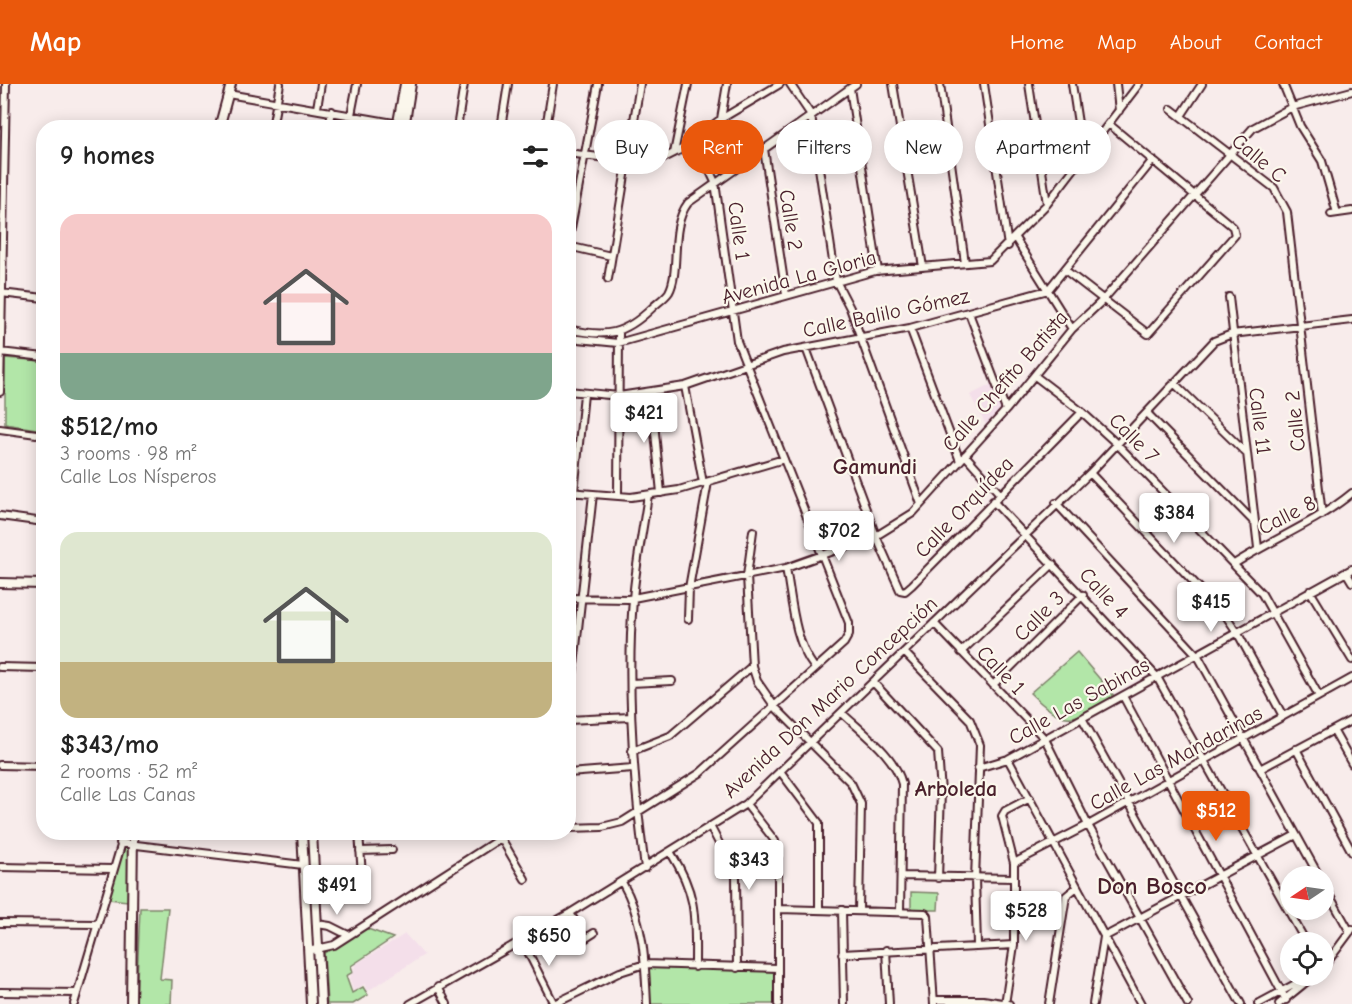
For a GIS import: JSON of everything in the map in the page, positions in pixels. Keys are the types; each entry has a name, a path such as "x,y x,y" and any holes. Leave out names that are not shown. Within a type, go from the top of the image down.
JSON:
{"main road":[{"path":"221,120 231,84"},
{"path":"402,120 405,84"},
{"path":"402,120 411,84"},
{"path":"0,583 36,584"},
{"path":"131,1004 134,840"},
{"path":"302,840 311,1004"},
{"path":"312,840 321,1004"}],"street":[{"path":"0,392 6,84"},
{"path":"274,120 280,84"},
{"path":"317,108 321,84"},
{"path":"351,114 357,84"},
{"path":"458,120 464,84"},
{"path":"502,120 508,84"},
{"path":"547,120 552,84"},
{"path":"576,203 598,84"},
{"path":"634,120 640,84"},
{"path":"674,153 688,84"},
{"path":"721,119 726,84"},
{"path":"721,119 768,87 780,84"},
{"path":"790,84 811,115 836,281 850,308 921,504"},
{"path":"893,84 923,267"},
{"path":"940,84 965,263"},
{"path":"984,84 1008,246"},
{"path":"1029,84 1047,204"},
{"path":"1072,84 1078,120"},
{"path":"1116,84 1120,112"},
{"name":"Avenida La Gloria","path":"1111,124 1139,84"},
{"path":"1181,116 1202,84"},
{"path":"1283,84 1292,107 1322,161 1334,214 1352,211"},
{"path":"764,149 853,86 878,271"},
{"name":"Calle Chefito Batista","path":"576,598 633,598 786,568 876,536 913,513 1006,410 1072,329 1103,300 1253,128 1292,107 1352,91"},
{"path":"228,94 376,120"},
{"name":"Calle C","path":"1171,109 1274,188 1283,201 1287,212 1301,324"},
{"path":"330,120 332,111"},
{"path":"1065,270 1145,333 1154,330 1235,236 1233,227 1111,126"},
{"path":"669,156 681,149"},
{"name":"Calle 2","path":"764,149 786,295"},
{"path":"576,154 594,157"},
{"path":"1048,290 1153,160"},
{"path":"608,279 625,174"},
{"name":"Calle 1","path":"711,174 715,182 737,341 849,623 849,634 844,643 814,667"},
{"path":"576,331 590,334 619,332 637,322 668,292 680,216 688,203 727,174"},
{"name":"Avenida La Gloria","path":"576,339 618,343 878,271 990,261 1008,246 1047,204 1070,174"},
{"path":"1015,238 1072,329"},
{"path":"576,247 611,256"},
{"name":"Calle Balilo Gómez","path":"576,392 619,396 685,386 745,364 806,348 910,328 1048,290"},
{"path":"1,293 36,297"},
{"name":"Calle 11","path":"1229,297 1258,548"},
{"path":"969,313 1006,410"},
{"path":"1232,334 1301,324 1352,320"},
{"name":"Calle 2","path":"1301,324 1322,515"},
{"path":"910,328 962,458 1000,494"},
{"path":"618,496 619,332"},
{"name":"Avenida Don Mario Concepción","path":"410,1004 671,853 746,804 1024,534 1090,473 1214,341 1232,334"},
{"name":"Calle Orquídea","path":"806,348 896,586 905,591 1082,411"},
{"path":"1,352 36,356"},
{"name":"Calle 7","path":"1035,376 1082,411 1118,445 1262,594 1319,696"},
{"path":"1174,383 1247,454"},
{"path":"685,386 706,482 689,588 688,620"},
{"path":"651,392 661,493"},
{"path":"576,455 584,394"},
{"path":"1147,413 1255,523"},
{"path":"0,429 36,434"},
{"path":"576,493 618,496 661,493 784,459"},
{"path":"1090,473 1226,616 1283,716"},
{"name":"Calle 8","path":"1234,564 1258,548 1322,515 1352,493"},
{"path":"576,655 593,494"},
{"path":"645,868 637,812 630,717 633,598 648,495"},
{"name":"Calle 4","path":"993,501 1158,676 1300,932"},
{"path":"1056,504 1198,656 1313,866"},
{"path":"0,516 36,521"},
{"path":"753,531 747,576 752,666 757,681 775,707 851,783 859,795 861,804 859,910"},
{"path":"961,652 1053,564"},
{"path":"576,828 602,827 622,822 700,773 775,707 814,667 805,655 800,639 786,568"},
{"path":"1349,571 1352,582"},
{"name":"Calle Las Sabinas","path":"978,768 1008,759 1349,571"},
{"path":"1310,591 1352,660"},
{"name":"Calle 3","path":"993,685 1083,595"},
{"name":"Calle 1","path":"934,623 1045,739 1088,825 1188,1004"},
{"path":"904,652 970,720 980,745 975,879 977,945"},
{"path":"632,751 670,736 752,666"},
{"path":"0,667 36,668"},
{"name":"Calle Las Mandarinas","path":"1014,863 1088,825 1352,678"},
{"path":"631,683 672,681"},
{"path":"873,682 938,752 941,792 938,878"},
{"path":"1123,696 1286,1000"},
{"path":"842,713 880,750 900,776 902,784 900,911"},
{"path":"576,720 630,717"},
{"path":"1082,718 1241,1004"},
{"path":"1260,769 1352,720"},
{"path":"1333,730 1352,764"},
{"path":"1296,749 1352,852"},
{"path":"1008,759 1055,843 1138,1002"},
{"path":"0,765 36,766"},
{"path":"576,772 633,768"},
{"path":"780,771 819,823 819,909"},
{"path":"779,909 925,913 928,916 934,1002 983,1000 1007,1004 1014,945 1014,863 1002,816 1005,811 1030,798"},
{"path":"746,804 775,841 779,863 778,1004"},
{"path":"710,826 736,876 737,968"},
{"path":"1104,937 1296,835"},
{"path":"74,1004 121,840"},
{"path":"359,840 362,876"},
{"path":"308,951 318,950 348,935 498,840"},
{"path":"502,840 525,879"},
{"path":"120,843 303,865"},
{"path":"360,851 392,850"},
{"path":"671,853 692,893 695,911 695,967"},
{"path":"0,867 112,869"},
{"path":"901,876 1014,878"},
{"path":"622,882 634,902 640,921 647,1004"},
{"path":"1049,1004 1066,896 1077,887"},
{"path":"1334,902 1351,930 1334,953"},
{"path":"842,910 844,1004"},
{"path":"570,913 585,938"},
{"path":"0,923 96,924"},
{"path":"317,924 330,926 348,935"},
{"path":"575,945 594,933"},
{"path":"1093,1004 1104,937"},
{"path":"522,940 554,1004 620,972 645,964 777,968"},
{"path":"842,954 931,947 1014,945"},
{"path":"886,950 889,1004"},
{"path":"1258,1004 1266,1002 1293,986"},
{"path":"1279,1004 1302,986"},
{"path":"438,987 447,1004"},
{"path":"0,992 77,993"}],"shaded area":[{"path":"992,384 1003,409 986,425 970,395"},
{"path":"405,934 424,955 366,992 365,984 353,991 350,978 356,964"}],"green space":[{"path":"5,358 36,360 36,429 5,424"},
{"path":"1077,652 1115,697 1080,715 1062,716 1053,712 1030,693"},
{"path":"305,840 311,840 315,948 311,949"},
{"path":"125,846 129,847 128,901 108,899"},
{"path":"911,892 939,893 938,910 911,910"},
{"path":"140,908 168,908 160,979 172,980 171,1004 136,1004"},
{"path":"365,928 393,938 351,966 353,972 346,976 352,993 363,987 368,995 353,1004 327,1004 324,953"},
{"path":"645,967 774,969 778,1004 649,1004"}],"district":[{"name":"Gamundi","path":"875,467"},
{"name":"Arboleda","path":"956,789"},
{"name":"Don Bosco","path":"1152,886"}]}
